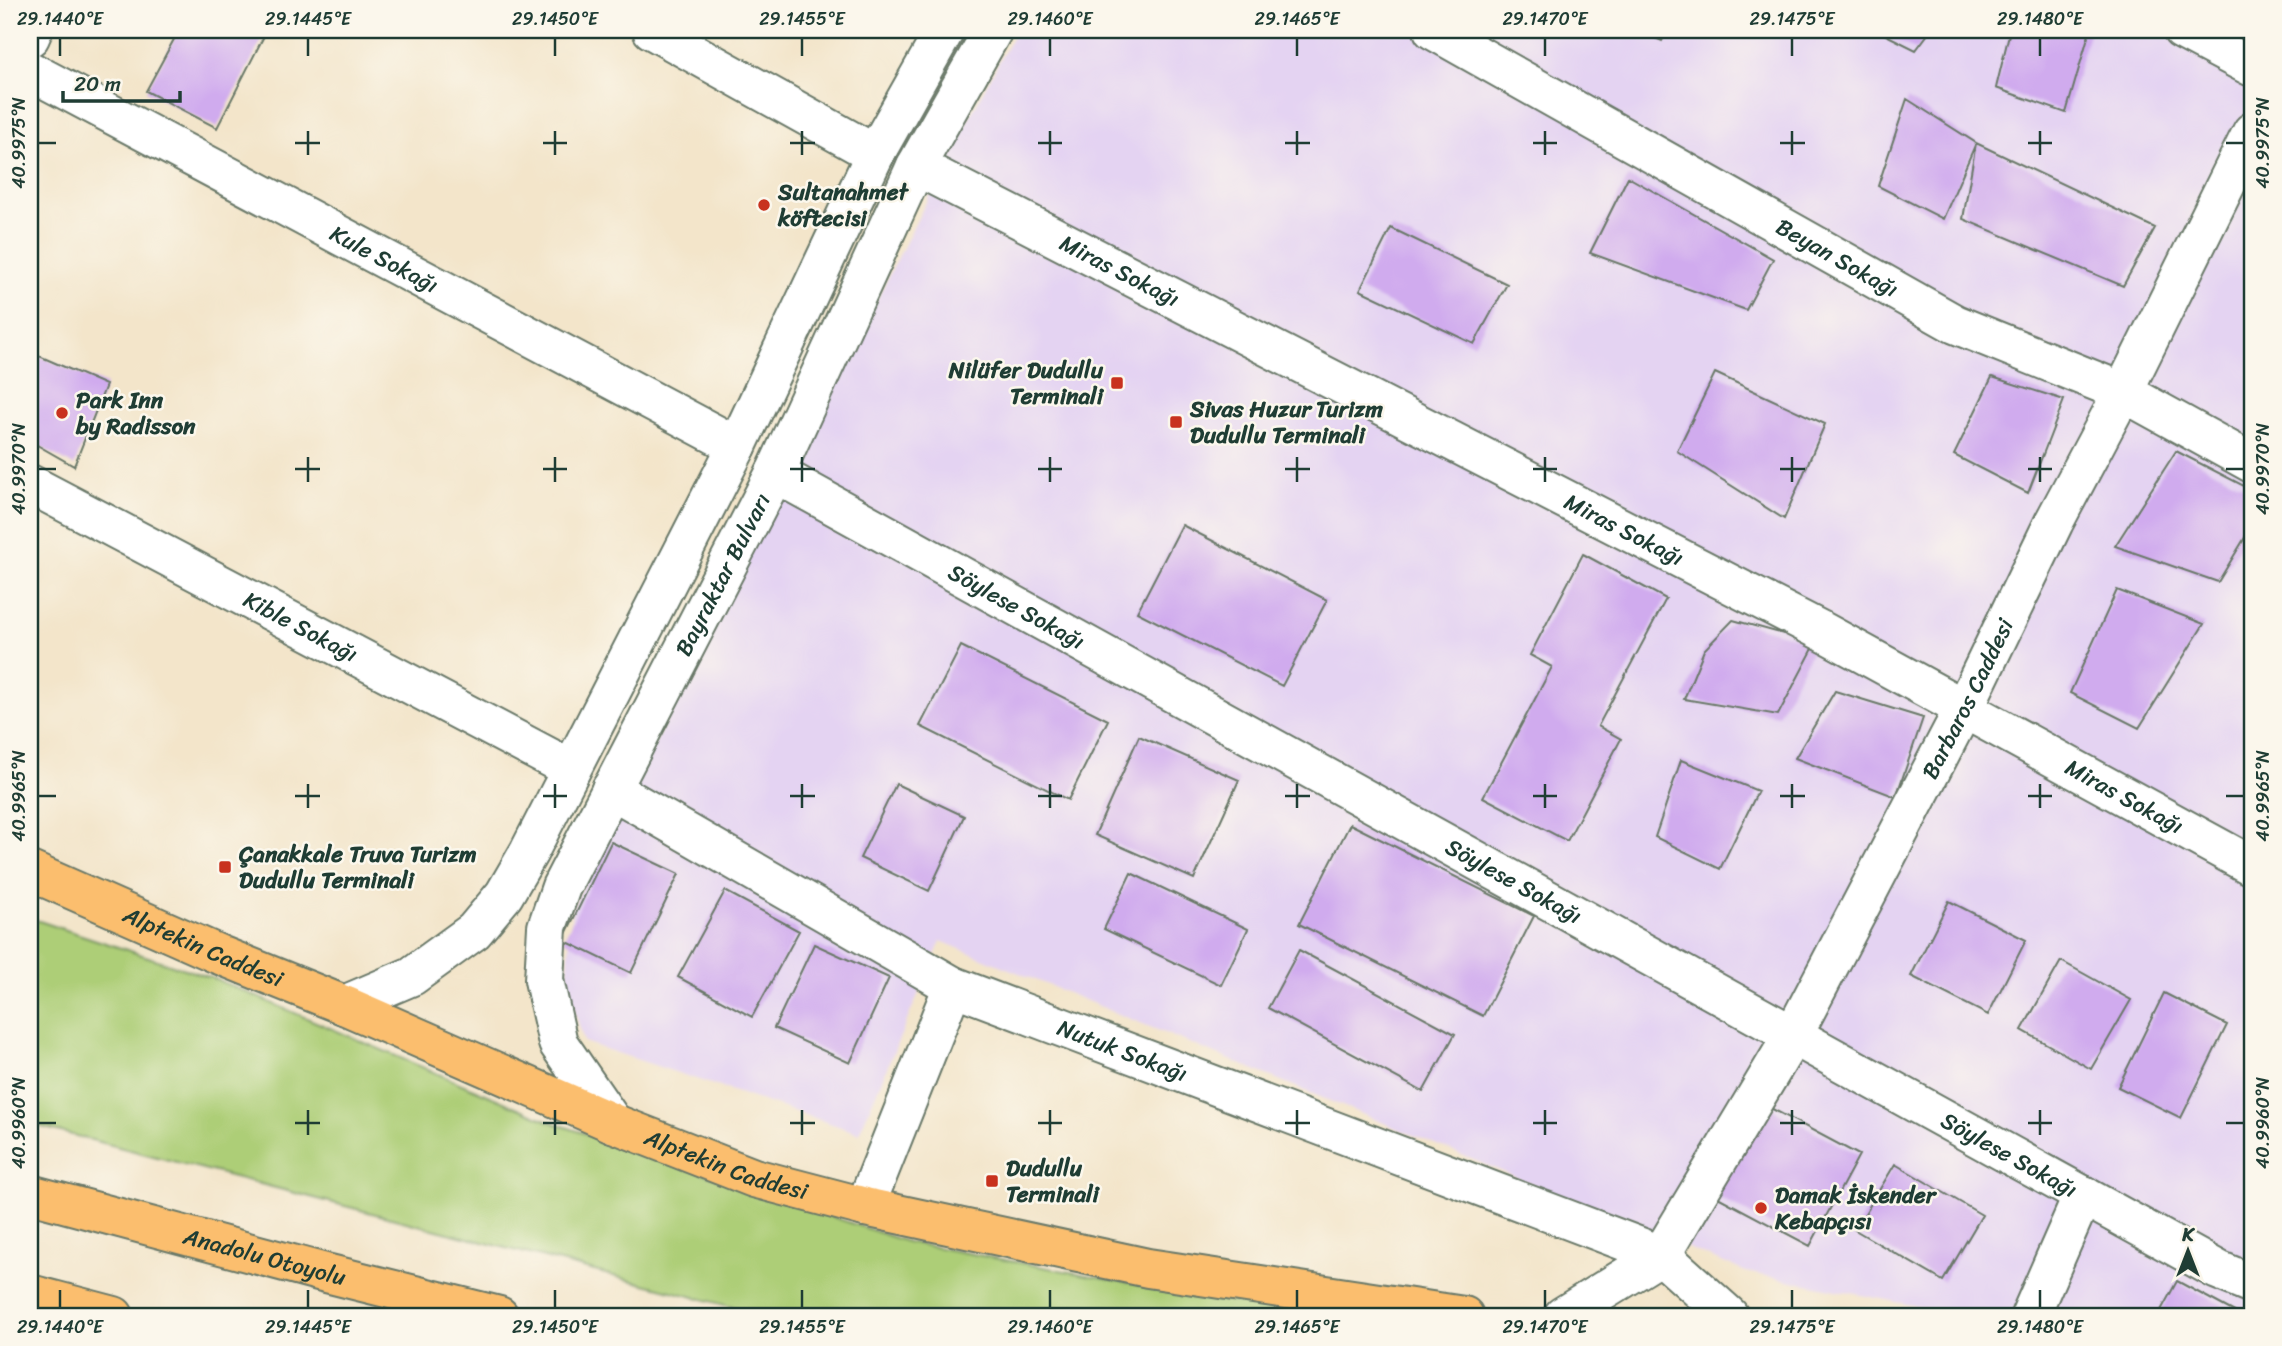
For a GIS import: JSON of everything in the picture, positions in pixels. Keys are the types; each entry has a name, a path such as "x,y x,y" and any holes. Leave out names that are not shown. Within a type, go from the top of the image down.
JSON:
{"main road":[{"name":"Alptekin Caddesi","path":"30,872 613,1123 754,1178 865,1207 1148,1268 1464,1316"},
{"name":"Anadolu Otoyolu","path":"30,1194 499,1316"},
{"path":"30,1294 114,1316"}],"street":[{"path":"30,37 33,30"},
{"path":"652,30 875,154"},
{"name":"Bayraktar Bulvarı","path":"344,1005 412,976 474,931 503,895 737,446 875,154 945,30"},
{"name":"Bayraktar Bulvarı","path":"613,1123 558,1043 544,980 547,927 561,887 775,473 916,166 993,30"},
{"name":"Beyan Sokağı","path":"1433,30 1955,324 2123,392 2252,463"},
{"path":"2182,30 2252,67"},
{"name":"Kule Sokağı","path":"30,71 737,446"},
{"name":"Barbaros Caddesi","path":"1661,1255 1793,1035 1964,708 2054,522 2123,392 2252,132"},
{"name":"Miras Sokağı","path":"916,166 1820,630 2252,866"},
{"name":"Söylese Sokağı","path":"775,473 2218,1270 2252,1284"},
{"name":"Kible Sokağı","path":"30,484 571,769"},
{"name":"Nutuk Sokağı","path":"611,789 953,986 1661,1255"},
{"path":"865,1207 953,986"},
{"path":"2029,1316 2083,1195"},
{"path":"1563,1316 1661,1255 1729,1316"}],"shaded area":[{"path":"1016,30 2252,30 2252,1316 1966,1316 1746,1272 941,941 859,1133 584,1042 567,983 572,909 952,150"}],"green space":[{"path":"30,918 215,979 551,1122 907,1242 1310,1316 767,1316 30,1124"}],"building":[{"path":"179,30 267,30 217,128 146,91"},
{"path":"1636,30 1667,30 1662,41"},
{"path":"1876,30 1931,30 1916,50"},
{"path":"2010,30 2090,30 2066,113 1996,88"},
{"path":"1907,99 1976,143 1943,219 1878,186"},
{"path":"1976,143 2155,228 2123,286 1963,219"},
{"path":"1628,177 1773,259 1746,310 1590,253"},
{"path":"1391,228 1507,284 1474,344 1360,290"},
{"name":"Park Inn by Radisson","path":"30,352 106,385 74,466 30,441"},
{"path":"1715,373 1825,424 1784,519 1677,451"},
{"path":"1992,377 2064,400 2028,493 1954,455"},
{"path":"2176,451 2252,490 2252,526 2218,582 2115,546"},
{"path":"1182,525 1327,600 1282,686 1137,612"},
{"path":"1583,554 1666,599 1598,726 1621,739 1567,841 1483,797 1552,667 1530,655"},
{"path":"2117,590 2204,624 2139,728 2070,693"},
{"path":"1733,620 1816,643 1778,715 1684,699 1704,650"},
{"path":"961,646 1108,720 1068,800 920,726"},
{"path":"1835,691 1923,718 1896,797 1795,758"},
{"path":"1139,736 1239,780 1194,879 1095,835"},
{"path":"1681,760 1758,791 1720,869 1655,837"},
{"path":"896,784 964,816 929,891 860,858"},
{"path":"1350,824 1534,916 1483,1016 1299,924"},
{"path":"611,842 679,874 631,973 563,940"},
{"path":"1131,873 1248,929 1221,985 1104,929"},
{"path":"725,891 799,931 752,1017 678,977"},
{"path":"1949,901 2026,940 1988,1015 1911,976"},
{"path":"814,944 889,978 850,1063 774,1028"},
{"path":"1299,950 1455,1034 1423,1092 1268,1008"},
{"path":"2061,961 2131,1000 2091,1069 2022,1030"},
{"path":"2164,993 2227,1025 2181,1118 2118,1087"},
{"path":"1763,1104 1859,1155 1810,1246 1714,1195"},
{"path":"1895,1164 1982,1215 1943,1281 1855,1230"},
{"path":"2177,1281 2242,1316 2159,1314"}],"place":[{"name":"Sultanahmet köftecisi","path":"764,205"},
{"name":"Nilüfer Dudullu Terminali","path":"1117,383"},
{"name":"Park Inn by Radisson","path":"62,413"},
{"name":"Sivas Huzur Turizm Dudullu Terminali","path":"1176,422"},
{"name":"Çanakkale Truva Turizm Dudullu Terminali","path":"225,867"},
{"name":"Dudullu Terminali","path":"992,1181"},
{"name":"Damak İskender Kebapçısı","path":"1761,1208"}]}
